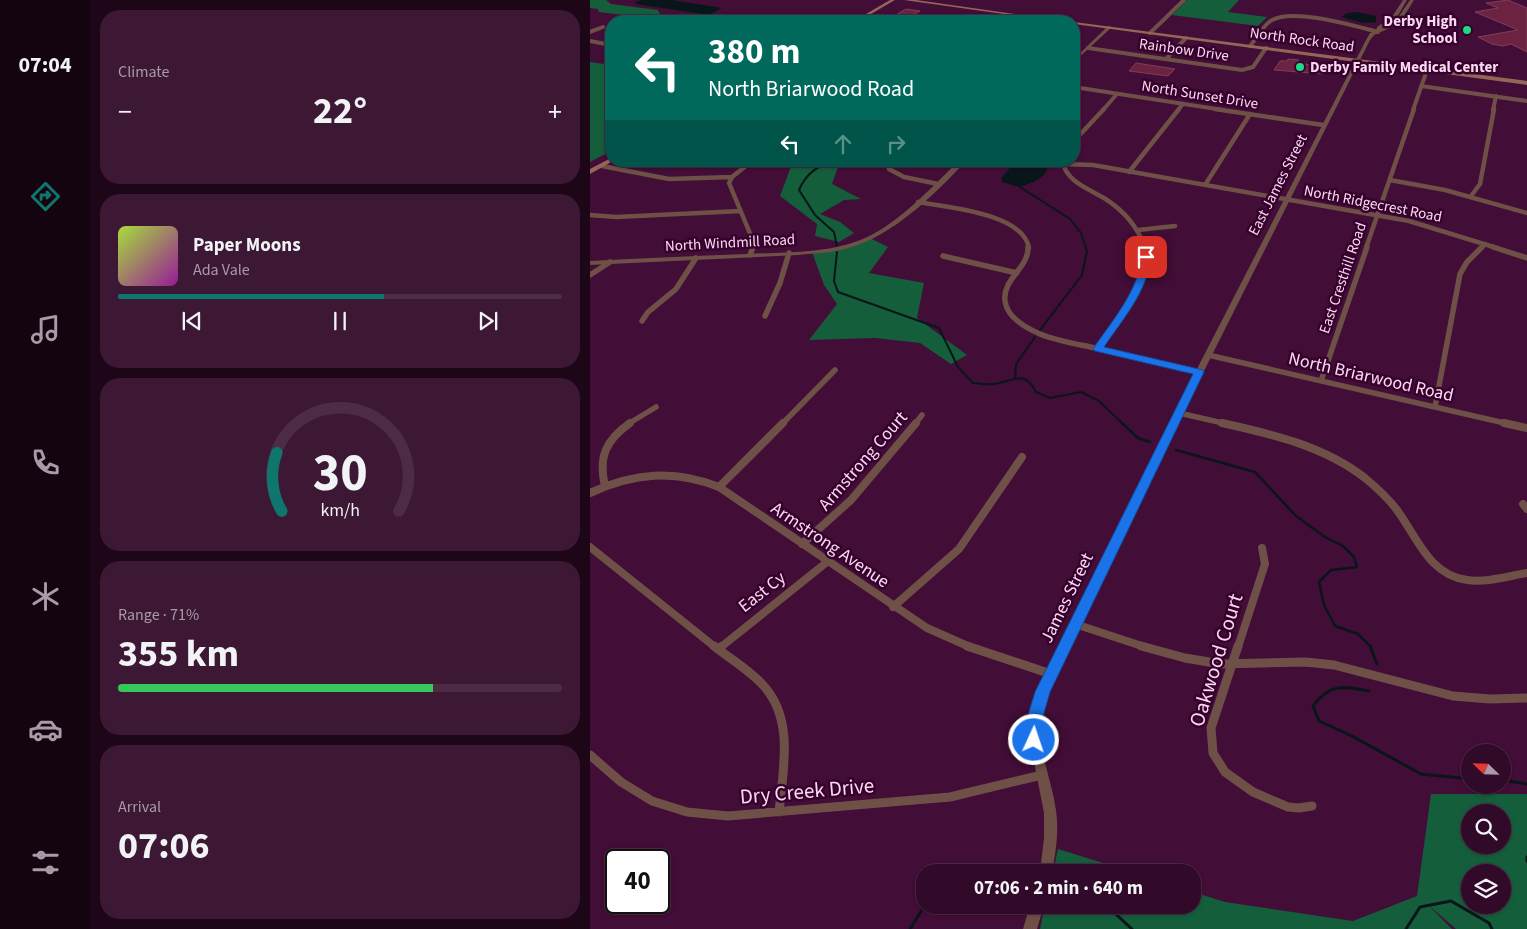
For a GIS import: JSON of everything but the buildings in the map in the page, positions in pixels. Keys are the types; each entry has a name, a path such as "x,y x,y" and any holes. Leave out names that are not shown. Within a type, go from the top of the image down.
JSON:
{"main road":[{"path":"867,15 893,0"},
{"path":"906,0 1019,15"},
{"name":"North Rock Road","path":"1080,24 1527,83"},
{"path":"590,172 605,164"}],"street":[{"path":"1150,33 1184,0"},
{"name":"East James Street","path":"1378,32 1379,28 1394,18 1405,0"},
{"name":"East James Street","path":"1208,355 1323,125 1370,36 1397,23 1412,0"},
{"path":"1250,46 1272,20 1282,16 1314,18 1378,32"},
{"path":"590,32 603,27"},
{"path":"1080,55 1110,28"},
{"path":"1166,59 1186,38"},
{"path":"590,41 605,44"},
{"name":"Rainbow Drive","path":"1088,48 1249,69 1253,68 1266,48"},
{"name":"East Cresthill Road","path":"1321,381 1427,70"},
{"path":"1421,86 1527,101"},
{"name":"North Sunset Drive","path":"1080,88 1323,125"},
{"path":"1080,135 1118,94"},
{"path":"1471,196 1480,184 1496,96"},
{"path":"1129,172 1183,104"},
{"path":"1205,185 1250,114"},
{"name":"North Ridgecrest Road","path":"1080,164 1286,199 1428,226 1527,258"},
{"path":"607,167 670,179 732,177"},
{"path":"744,167 732,177 730,184 754,243 754,248 750,255"},
{"path":"888,167 900,175 938,184"},
{"name":"North Windmill Road","path":"590,263 832,250 870,238 889,226 956,167"},
{"path":"1064,167 1065,172 1073,181 1112,203 1129,218 1138,230 1145,250 1144,275 1140,284 1098,349"},
{"path":"1390,180 1471,196 1527,213"},
{"path":"918,202 986,216 1014,227 1024,237 1029,251 1025,263 1007,287 1005,298 1008,310 1017,321 1043,335 1199,372"},
{"path":"590,215 616,217 741,211"},
{"path":"1138,230 1175,226"},
{"path":"1435,407 1459,278 1464,266 1484,244"},
{"path":"765,316 780,283 788,253"},
{"path":"943,256 1017,273"},
{"path":"642,321 648,312 676,289 696,258"},
{"path":"590,275 610,262"},
{"name":"James Street","path":"1047,864 1051,837 1050,814 1034,740 1034,722 1037,705 1208,355"},
{"name":"North Briarwood Road","path":"1208,355 1527,428"},
{"path":"718,488 835,370"},
{"path":"605,486 600,475 599,459 605,443 627,422 656,407"},
{"path":"1178,413 1292,441 1319,451 1349,467 1366,479 1389,501 1429,559 1443,572 1469,581 1527,573"},
{"name":"Armstrong Court","path":"802,544 825,527 844,508 922,414"},
{"path":"893,606 959,548 1022,457"},
{"name":"Armstrong Avenue","path":"590,492 636,477 666,474 695,478 718,488 916,622 952,640 1051,674"},
{"path":"590,547 762,684 772,696 784,726 786,742 779,812"},
{"name":"Oakwood Court","path":"1262,548 1265,564 1211,728 1212,751 1217,763 1226,775 1245,790 1290,808 1300,809 1312,806"},
{"name":"East Cy","path":"718,649 827,562"},
{"path":"1075,624 1187,659 1232,665 1288,661 1315,662 1360,670 1401,684 1448,694 1491,699 1527,698"},
{"name":"Dry Creek Drive","path":"590,755 613,777 631,790 684,812 705,816 728,816 950,797 1042,775"},
{"path":"1030,929 1034,914"}],"green space":[{"path":"590,0 606,0 611,4 658,10 660,15 623,15 599,12 598,9 590,8"},
{"path":"1187,0 1239,0 1228,12 1267,17 1258,26 1172,15"},
{"path":"590,62 605,64 605,154 590,162"},
{"path":"791,167 838,167 832,184 861,199 844,200 820,214 840,222 854,233 839,242 815,236 817,224 780,196"},
{"path":"870,238 888,247 869,273 924,283 917,318 967,355 951,364 920,343 875,338 809,340 837,304 824,285 812,252 832,250"},
{"path":"1431,794 1527,794 1527,929 1456,929 1427,904 1452,929 1040,929 1043,914 1201,914 1201,894 1225,902 1353,921 1417,896"},
{"path":"1058,849 1106,864 1055,864"}],"shaded area":[{"path":"642,0 672,0 722,8 709,15 636,4 635,2"},
{"path":"1356,12 1376,16 1376,22 1364,23 1341,17 1347,13"},
{"path":"1011,167 1048,167 1039,179 1019,187 1002,182 1001,178"}],"waterway":[{"path":"819,167 805,180 799,190 815,215 834,232 837,246"},
{"path":"1020,187 1070,219 1081,233 1087,251 1082,275 1040,330"},
{"path":"837,252 834,281 838,292 939,328 958,367 973,383 1001,383 1015,379"},
{"path":"1015,379 1016,364 1035,337"},
{"path":"1015,379 1027,381 1036,392 1050,398 1081,392 1099,401 1123,424"},
{"path":"1122,423 1138,438 1150,442"},
{"path":"1176,450 1255,472 1296,516 1325,537 1343,546 1354,557 1357,567 1331,570 1319,582 1324,605 1335,626 1358,634 1370,646"},
{"path":"1370,646 1377,664"},
{"path":"1369,691 1345,687 1325,693 1313,706 1319,721 1350,735 1421,774 1461,778"},
{"path":"1511,781 1527,784"},
{"path":"1406,929 1420,907 1451,901 1489,923 1492,929"},
{"path":"910,929 919,914"},
{"path":"1116,914 1132,929"}],"place":[{"name":"Derby High School","path":"1467,30"},
{"name":"Derby Family Medical Center","path":"1300,67"}],"route":[{"path":"1034,740 1034,720 1042,692 1199,372 1098,349 1140,284 1144,275 1146,257"}]}
